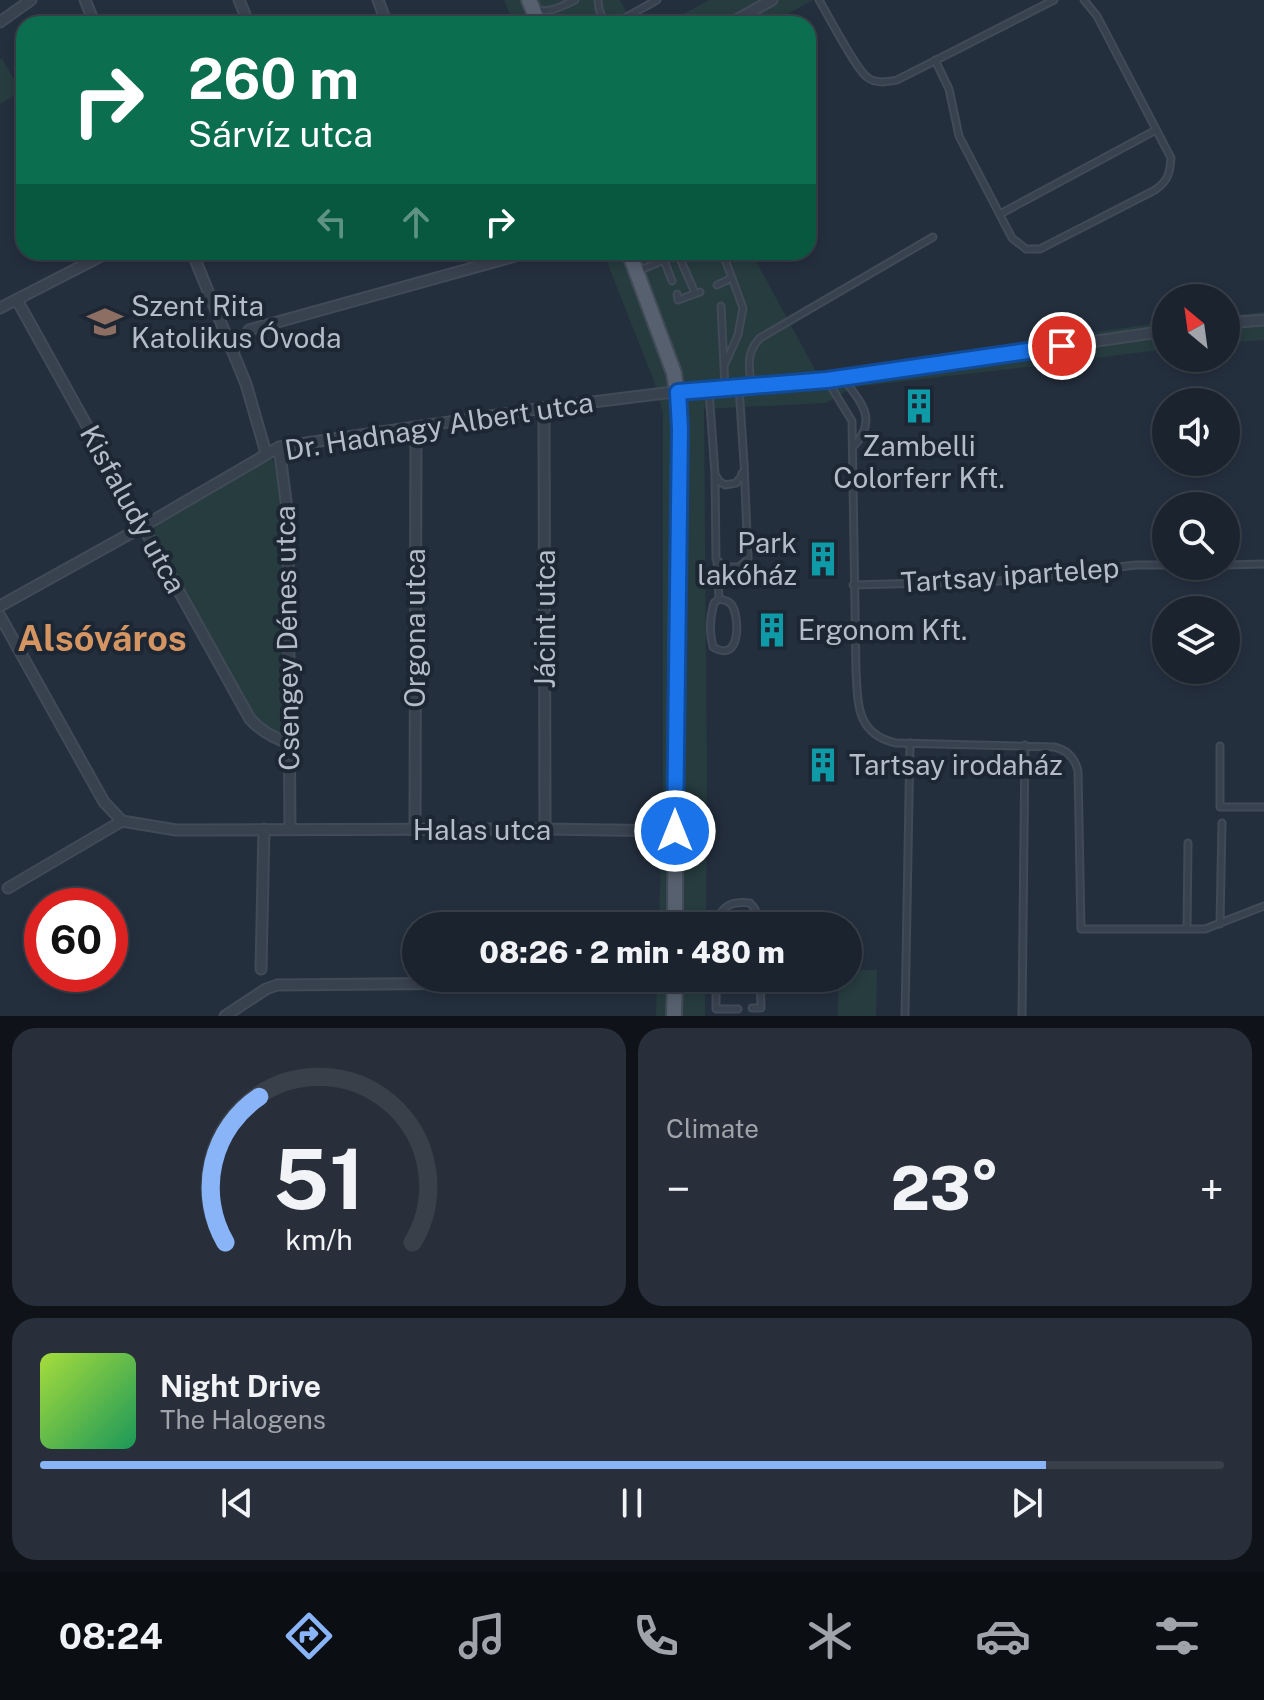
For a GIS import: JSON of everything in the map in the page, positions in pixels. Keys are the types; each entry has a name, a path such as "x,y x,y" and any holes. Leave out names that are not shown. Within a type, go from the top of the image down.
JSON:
{"main road":[{"path":"632,260 674,373 678,392 675,912"},
{"path":"674,1016 675,992"}],"street":[{"path":"0,22 31,0"},
{"path":"743,16 772,0"},
{"path":"0,308 94,260"},
{"path":"195,260 246,384 266,453"},
{"path":"249,330 501,260"},
{"name":"Kisfaludy utca","path":"17,300 250,719 259,729 289,743"},
{"path":"1240,322 1264,320"},
{"name":"Dr. Hadnagy Albert utca","path":"0,606 279,447 544,408 678,392 843,378 1152,333"},
{"name":"Jácint utca","path":"544,408 545,829"},
{"name":"Orgona utca","path":"415,830 416,427"},
{"name":"Csengey Dénes utca","path":"279,447 288,516 290,829"},
{"path":"0,616 104,802 122,821 8,888"},
{"name":"Halas utca","path":"122,821 176,830 675,831"},
{"path":"261,969 264,829"},
{"path":"226,1015 277,985 402,984"}],"lane":[{"path":"531,4 540,11 555,9 575,0"},
{"path":"628,16 657,0"},
{"path":"819,0 863,74 876,82 897,80 1054,0"},
{"path":"935,60 949,89 959,136 1012,238 1026,249 1040,249 1155,190 1168,178 1171,158 1097,16 1084,0"},
{"path":"1000,214 1156,130"},
{"path":"751,385 749,355 760,338 933,237"},
{"path":"637,271 664,260 672,281"},
{"path":"677,294 678,300 697,292 683,260"},
{"path":"725,260 743,308 738,335 725,364"},
{"path":"717,285 732,278"},
{"path":"721,306 725,388"},
{"path":"843,378 863,406 867,423 863,437 853,448"},
{"path":"827,380 852,421 856,671 860,712 866,726 879,737 896,743 1025,745 1062,749 1074,758 1078,771 1081,929 1205,929 1264,906"},
{"path":"717,560 724,567 739,567 748,559 739,387"},
{"path":"709,390 719,599"},
{"path":"715,474 725,485 736,483 741,477 744,462"},
{"path":"1240,565 1264,564"},
{"name":"Tartsay ipartelep","path":"853,585 999,581 1152,565"},
{"path":"719,599 732,605 735,612 736,641 727,651 713,647 711,640 710,615 719,599"},
{"path":"905,1016 910,743"},
{"path":"1022,1016 1025,745"},
{"path":"1220,746 1220,807 1264,807"},
{"path":"1220,924 1222,823"},
{"path":"1187,929 1188,843"},
{"path":"721,912 733,903 750,903 755,912"},
{"path":"716,992 716,1009 738,1009"},
{"path":"752,1008 761,1008 760,992"}],"green space":[{"path":"504,0 620,0 629,16 511,16"},
{"path":"709,0 813,0 784,16 680,16"},
{"path":"2,58 16,83 16,95 0,104"},
{"path":"606,260 755,260 818,375 1152,324 1152,351 853,387 826,403 704,409 706,912 659,912 663,779 663,413 654,381"},
{"path":"1264,312 1264,340 1240,342 1240,315"},
{"path":"271,458 280,493 284,528 286,738 260,724 152,533 157,525"},
{"path":"862,970 877,970 876,1016 838,1016 838,992 862,992"},
{"path":"657,992 705,992 705,1016 656,1016"}],"place":[{"name":"Szent Rita Katolikus Óvoda","path":"105,322"},
{"name":"Zambelli Colorferr Kft.","path":"919,406"},
{"name":"Park lakóház","path":"823,559"},
{"name":"Ergonom Kft.","path":"772,630"},
{"name":"Tartsay irodaház","path":"823,765"}],"district":[{"name":"Alsóváros","path":"102,638"}],"route":[{"path":"675,831 678,392 827,380 1062,346"}]}
